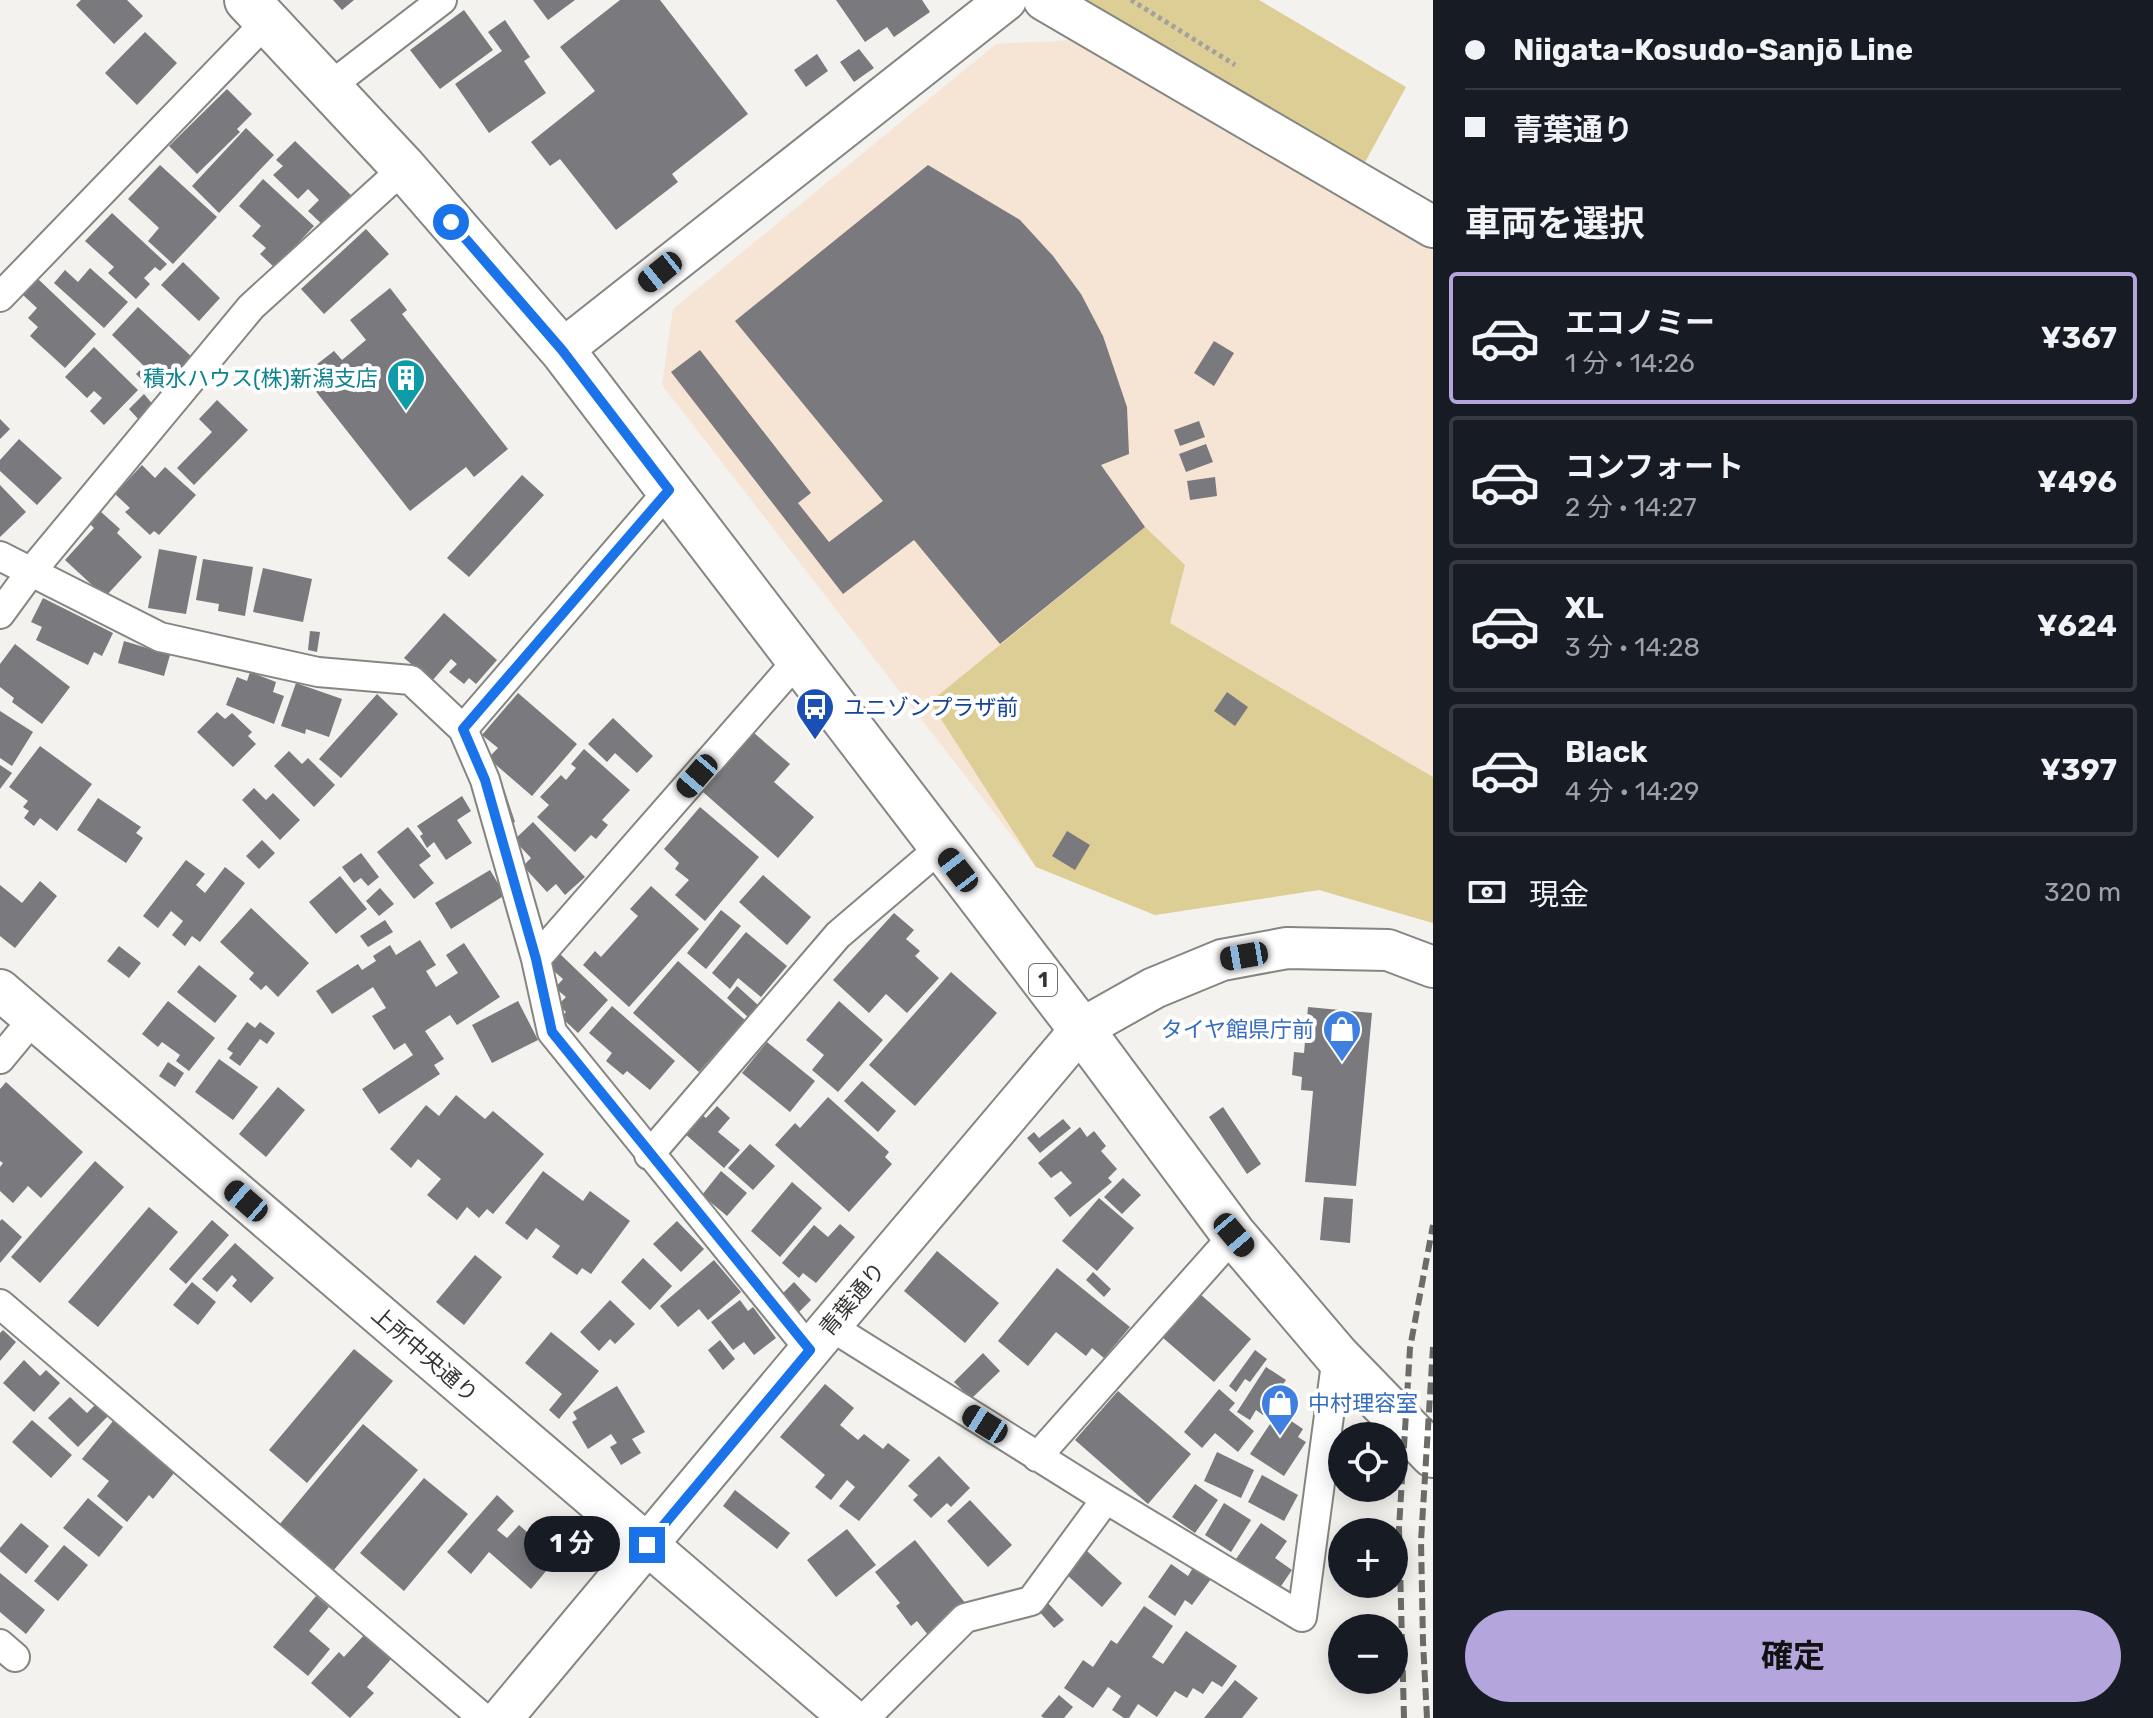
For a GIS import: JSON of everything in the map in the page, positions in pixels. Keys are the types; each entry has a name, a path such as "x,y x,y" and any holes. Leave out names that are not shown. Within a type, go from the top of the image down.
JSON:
{"main road":[{"name":"1","path":"257,10 404,168 562,350 1081,1029 1234,1235 1337,1356 1433,1455"}],"street":[{"path":"329,87 442,0"},
{"path":"562,350 1006,0"},
{"path":"1044,0 1433,227"},
{"path":"0,297 257,10"},
{"path":"0,614 30,573 251,307 404,168"},
{"path":"463,729 669,490"},
{"path":"0,556 160,637 318,672 411,680 463,729 485,780 536,959 552,1032 649,1155 820,1338 1037,1457 1302,1617 1337,1356"},
{"path":"536,959 797,661"},
{"path":"649,1155 838,935 940,848"},
{"path":"1081,1029 1154,988 1222,960 1287,948 1388,950 1433,967"},
{"name":"上所中央通り","path":"0,990 850,1718"},
{"path":"0,1059 34,1018"},
{"name":"青葉通り","path":"502,1718 1081,1029"},
{"path":"1037,1457 1234,1235"},
{"path":"0,1304 483,1718"},
{"path":"865,1718 965,1618 1031,1601 1106,1499"}],"shaded area":[{"path":"1076,0 1259,0 1406,87 1364,164"},
{"path":"1073,40 1433,250 1433,923 1319,890 1155,915 1036,867 662,385 673,309 996,44"},
{"path":"1145,527 1185,565 1170,623 1433,777 1433,923 1319,890 1155,915 1036,867 930,702"}],"building":[{"path":"81,0 127,0 143,16 114,44 76,5"},
{"path":"333,0 354,0 342,10"},
{"path":"533,0 575,0 548,20"},
{"path":"620,0 660,0 748,114 672,174 678,182 616,230 560,159 550,166 531,142 595,91 560,47"},
{"path":"836,0 922,0 930,12 894,37 887,27 865,42"},
{"path":"464,10 493,50 440,89 410,50"},
{"path":"505,20 530,57 524,61 546,93 489,133 455,84 502,51 488,32"},
{"path":"145,32 177,63 137,105 105,73"},
{"path":"859,49 874,68 854,82 840,62"},
{"path":"817,54 828,71 806,87 794,70"},
{"path":"227,89 252,114 237,129 240,132 197,174 169,146"},
{"path":"246,128 274,155 219,213 192,186"},
{"path":"295,141 351,195 323,225 308,211 319,200 308,189 298,199 273,175 283,166 276,160"},
{"path":"160,165 217,217 173,264 148,241 159,228 128,199"},
{"path":"928,165 1020,220 1053,256 1081,294 1103,336 1127,407 1129,454 1101,465 1145,527 1000,644 914,540 843,594 671,372 700,350 811,493 798,503 829,542 883,501 735,321"},
{"path":"263,179 314,226 275,268 260,254 266,248 252,236 261,226 239,206"},
{"path":"112,213 167,264 160,271 155,267 144,278 150,284 136,299 108,273 114,267 85,241"},
{"path":"366,229 389,254 324,314 301,289"},
{"path":"183,262 220,298 199,321 161,285"},
{"path":"90,268 128,302 104,328 54,283 65,270 78,282"},
{"path":"38,279 96,334 65,368 30,336 38,327 28,318 37,308 23,295"},
{"name":"積水ハウス(株)新潟支店","path":"390,288 407,310 402,314 508,449 474,477 466,467 410,511 303,375 334,351 342,360 366,340 350,320"},
{"path":"138,307 193,358 178,374 172,368 151,389 136,374 144,366 112,335"},
{"path":"1214,341 1234,353 1214,386 1194,373"},
{"path":"94,347 138,390 104,425 90,411 102,398 94,391 87,398 65,377"},
{"path":"144,394 155,407 140,421 129,409"},
{"path":"217,400 248,430 194,485 177,468 212,432 199,419"},
{"path":"0,419 10,429 0,439"},
{"path":"1199,421 1205,437 1180,446 1174,430"},
{"path":"19,439 62,478 37,505 0,471 0,460"},
{"path":"1206,444 1213,462 1186,472 1179,454"},
{"path":"142,465 155,478 165,467 196,495 159,535 154,531 150,535 125,512 130,508 115,494"},
{"path":"522,475 544,495 469,577 447,558"},
{"path":"1215,477 1217,496 1190,500 1187,481"},
{"path":"0,485 26,512 0,537"},
{"path":"100,511 120,529 117,533 142,557 105,597 65,560 94,528 89,523"},
{"path":"159,549 197,556 186,614 148,608"},
{"path":"203,559 253,567 245,616 218,611 219,604 196,600"},
{"path":"263,568 312,579 303,622 253,612"},
{"path":"43,598 113,633 102,656 94,652 88,665 36,640 42,627 31,622"},
{"path":"444,613 497,660 476,684 469,678 464,684 449,672 457,664 451,659 432,681 404,658"},
{"path":"310,631 320,632 317,652 308,650"},
{"path":"124,641 170,655 164,676 118,663"},
{"path":"15,644 70,687 42,724 12,702 14,698 0,687 0,664"},
{"path":"250,672 276,682 273,692 284,696 274,724 226,705 237,677 247,681"},
{"path":"296,683 342,699 329,737 306,729 305,734 281,726"},
{"path":"1227,692 1248,707 1235,726 1214,711"},
{"path":"518,693 577,744 532,796 488,758 498,748 482,735"},
{"path":"377,694 398,714 341,778 319,759"},
{"path":"0,711 33,732 12,766 0,758"},
{"path":"217,712 225,719 232,713 252,732 248,736 256,744 233,767 197,732"},
{"path":"613,718 653,756 637,773 615,753 607,762 588,744"},
{"path":"754,733 790,764 774,782 814,817 778,858 703,792"},
{"path":"40,746 92,784 57,831 40,818 34,826 24,818 29,811 23,807 28,801 9,787"},
{"path":"584,749 630,790 602,820 608,825 596,839 591,835 575,852 537,817 549,805 540,797 561,775 566,780 576,768 571,764"},
{"path":"289,751 302,764 308,758 335,785 314,807 274,766"},
{"path":"0,765 12,773 0,789"},
{"path":"499,774 515,822 507,825 491,776"},
{"path":"254,788 266,800 273,793 300,820 280,840 242,800"},
{"path":"462,796 471,811 457,820 472,843 446,860 434,842 427,848 417,826"},
{"path":"98,798 141,827 136,833 143,838 126,863 77,830"},
{"path":"700,807 759,857 705,921 675,895 689,880 675,869 679,863 664,849"},
{"path":"533,822 585,877 565,895 556,884 547,892 523,866 531,858 514,840"},
{"path":"408,827 431,856 419,865 434,883 414,899 377,852"},
{"path":"1067,831 1090,845 1075,870 1052,856"},
{"path":"262,840 275,853 259,869 246,856"},
{"path":"361,853 379,877 368,886 361,878 354,883 342,867"},
{"path":"186,860 205,874 196,885 205,893 225,867 245,883 200,942 192,936 185,946 172,935 183,921 171,911 158,928 143,916"},
{"path":"490,870 505,895 451,929 435,903"},
{"path":"763,875 811,917 787,945 739,902"},
{"path":"340,876 367,909 336,934 309,902"},
{"path":"40,881 57,896 15,948 0,936 0,885 22,903"},
{"path":"651,886 699,929 629,1007 583,965 595,951 601,957 638,916 630,909"},
{"path":"380,888 394,904 379,916 366,901"},
{"path":"251,908 309,963 278,997 266,985 261,990 249,979 254,973 220,942"},
{"path":"721,910 741,926 706,969 687,953"},
{"path":"894,913 914,930 906,939 920,951 915,956 939,978 907,1013 886,994 869,1013 833,980"},
{"path":"385,920 393,932 368,947 360,936"},
{"path":"746,932 787,966 761,997 738,978 730,989 712,973"},
{"path":"420,940 436,965 426,971 436,987 458,973 446,955 464,943 500,997 457,1025 450,1015 425,1031 444,1059 434,1065 440,1074 379,1114 362,1089 413,1055 405,1043 394,1050 372,1016 386,1008 373,987 332,1014 316,991 358,964 362,970 376,961 373,956 390,945 396,955"},
{"path":"119,946 141,963 129,978 107,961"},
{"path":"560,954 608,1000 578,1033 561,1017 566,1012 558,1005 566,997 555,988 563,979 548,966"},
{"path":"678,961 745,1020 699,1072 633,1013"},
{"path":"199,965 237,996 215,1023 177,992"},
{"path":"951,972 997,1013 915,1106 869,1065"},
{"path":"737,986 758,1005 748,1017 727,998"},
{"path":"168,1001 215,1038 189,1071 176,1061 180,1055 162,1042 158,1047 142,1034"},
{"path":"518,1001 538,1040 492,1063 472,1025"},
{"path":"839,1001 883,1040 838,1092 812,1070 824,1055 806,1040"},
{"path":"612,1006 675,1061 650,1090 627,1071 623,1075 606,1061 612,1053 589,1033"},
{"path":"1308,1007 1372,1013 1356,1186 1305,1182 1313,1091 1301,1090 1302,1077 1292,1075 1294,1052 1304,1053"},
{"path":"247,1022 255,1028 260,1022 275,1033 267,1044 260,1039 240,1066 229,1058 233,1053 227,1049"},
{"path":"767,1042 815,1081 790,1112 742,1073"},
{"path":"219,1059 258,1087 233,1120 195,1092"},
{"path":"168,1062 184,1073 175,1087 159,1076"},
{"path":"862,1081 896,1111 878,1132 844,1101"},
{"path":"6,1082 83,1152 41,1198 28,1186 13,1203 0,1191 0,1167 3,1163 0,1161 0,1089"},
{"path":"278,1087 305,1110 266,1157 239,1134"},
{"path":"456,1095 485,1119 493,1111 544,1154 493,1214 487,1209 479,1218 467,1207 457,1220 427,1195 441,1179 418,1159 411,1168 390,1149 426,1105 439,1116"},
{"path":"828,1097 889,1152 885,1157 892,1164 849,1212 775,1145 795,1123 800,1128"},
{"path":"717,1106 730,1118 718,1132 740,1150 724,1168 684,1133 701,1114 706,1118"},
{"path":"1223,1107 1261,1164 1247,1174 1209,1117"},
{"path":"1063,1119 1071,1128 1040,1153 1027,1138 1034,1132 1039,1138"},
{"path":"1080,1127 1087,1137 1094,1131 1106,1146 1101,1151 1117,1169 1108,1178 1112,1182 1070,1217 1054,1198 1072,1183 1061,1171 1051,1178 1038,1163"},
{"path":"750,1144 775,1166 753,1190 728,1168"},
{"path":"95,1161 124,1187 40,1283 11,1257"},
{"path":"543,1171 583,1201 590,1191 630,1221 591,1274 582,1268 577,1275 552,1257 560,1246 536,1228 527,1240 505,1223"},
{"path":"721,1171 747,1193 727,1216 702,1195"},
{"path":"1123,1178 1141,1195 1122,1214 1104,1197"},
{"path":"792,1182 822,1208 780,1257 751,1231"},
{"path":"1324,1197 1353,1199 1350,1243 1320,1240"},
{"path":"1099,1198 1134,1228 1097,1271 1062,1241"},
{"path":"149,1207 178,1232 98,1327 68,1302"},
{"path":"2,1219 22,1237 0,1263 0,1221"},
{"path":"212,1220 229,1235 186,1284 169,1269"},
{"path":"677,1221 704,1249 681,1272 653,1244"},
{"path":"840,1224 855,1237 816,1283 803,1273 799,1278 782,1263 814,1225 828,1237"},
{"path":"235,1243 274,1278 251,1303 232,1286 237,1280 232,1275 217,1292 202,1279"},
{"path":"937,1251 999,1303 965,1343 904,1291"},
{"path":"475,1255 502,1277 464,1325 436,1302"},
{"path":"643,1258 672,1286 650,1310 621,1282"},
{"path":"714,1260 741,1292 708,1320 699,1309 678,1327 660,1306"},
{"path":"1057,1268 1130,1327 1104,1358 1092,1348 1086,1356 1056,1332 1028,1366 998,1341"},
{"path":"1093,1272 1111,1289 1104,1297 1086,1280"},
{"path":"192,1282 216,1302 198,1325 173,1305"},
{"path":"794,1282 811,1300 797,1314 779,1297"},
{"path":"1200,1294 1251,1339 1214,1382 1162,1337"},
{"path":"610,1300 635,1324 615,1344 610,1339 599,1351 580,1332"},
{"path":"740,1300 748,1311 753,1307 776,1338 754,1355 744,1342 733,1350 711,1322"},
{"path":"3,1330 16,1342 0,1361 0,1333"},
{"path":"551,1332 599,1371 559,1419 549,1410 562,1394 525,1363"},
{"path":"720,1340 735,1359 723,1370 708,1350"},
{"path":"354,1349 393,1381 307,1483 269,1450"},
{"path":"1255,1350 1267,1359 1250,1382 1245,1379 1236,1392 1229,1386"},
{"path":"983,1353 1000,1371 971,1399 954,1382"},
{"path":"24,1360 40,1376 46,1370 60,1383 34,1412 3,1383"},
{"path":"1266,1367 1286,1380 1263,1415 1256,1410 1250,1420 1237,1412"},
{"path":"825,1384 854,1408 840,1425 858,1440 864,1434 883,1449 888,1443 910,1460 859,1521 839,1506 855,1487 847,1480 831,1500 815,1487 825,1475 780,1437"},
{"path":"617,1386 645,1432 632,1439 641,1453 621,1465 610,1447 617,1443 611,1434 588,1449 572,1422 577,1419 573,1412"},
{"path":"1219,1389 1235,1403 1229,1410 1254,1431 1238,1452 1215,1433 1202,1448 1184,1432"},
{"path":"1118,1391 1191,1454 1148,1504 1075,1440"},
{"path":"70,1397 87,1413 96,1404 108,1416 78,1447 48,1418"},
{"path":"1278,1412 1303,1429 1298,1437 1306,1442 1284,1476 1250,1454"},
{"path":"32,1420 72,1455 51,1478 12,1442"},
{"path":"113,1421 174,1473 153,1499 149,1495 127,1522 97,1496 109,1481 82,1459"},
{"path":"363,1424 418,1470 333,1571 279,1525"},
{"path":"1217,1452 1254,1470 1241,1498 1204,1481"},
{"path":"939,1456 970,1488 951,1507 947,1503 931,1518 913,1500 918,1495 908,1486"},
{"path":"1262,1475 1298,1495 1284,1521 1248,1502"},
{"path":"424,1478 468,1514 404,1591 360,1553"},
{"path":"1195,1484 1218,1500 1195,1533 1172,1517"},
{"path":"735,1490 790,1533 777,1549 723,1506"},
{"path":"497,1495 514,1511 497,1530 507,1538 519,1525 557,1558 531,1589 489,1552 471,1574 447,1552"},
{"path":"88,1498 123,1527 99,1557 63,1528"},
{"path":"970,1500 1012,1545 988,1567 947,1521"},
{"path":"1224,1503 1251,1520 1231,1552 1205,1535"},
{"path":"21,1523 49,1546 26,1574 0,1552"},
{"path":"1261,1523 1287,1541 1275,1558 1292,1570 1279,1589 1236,1559"},
{"path":"847,1529 876,1565 836,1597 807,1560"},
{"path":"915,1540 966,1604 928,1635 917,1621 911,1626 896,1606 900,1603 875,1572"},
{"path":"64,1545 88,1565 58,1601 34,1581"},
{"path":"1087,1551 1122,1583 1102,1607 1066,1574"},
{"path":"1171,1564 1188,1576 1194,1566 1211,1579 1192,1605 1185,1600 1175,1616 1148,1597"},
{"path":"0,1573 45,1610 26,1634 0,1612"},
{"path":"316,1596 329,1607 309,1631 330,1649 308,1676 273,1647"},
{"path":"1046,1601 1064,1620 1054,1628 1037,1609"},
{"path":"1144,1606 1173,1626 1152,1657 1163,1664 1186,1631 1237,1666 1222,1687 1212,1681 1203,1694 1193,1688 1187,1698 1175,1691 1157,1717 1138,1704 1129,1718 1112,1710 1121,1696 1108,1687 1093,1708 1064,1688 1083,1660 1093,1667 1111,1640 1117,1644"},
{"path":"365,1634 392,1658 367,1687 374,1693 350,1718 311,1683 339,1652 344,1657"},
{"path":"1235,1680 1258,1698 1242,1718 1204,1718"},
{"path":"1059,1695 1073,1707 1064,1718 1041,1716"}],"railway":[{"path":"1404,1718 1399,1528 1410,1348 1433,1225"},
{"path":"1427,1718 1421,1541 1433,1347"}],"place":[{"name":"積水ハウス(株)新潟支店","path":"406,412"},
{"name":"ユニゾンプラザ前","path":"815,741"},
{"name":"タイヤ館県庁前","path":"1342,1063"},
{"name":"中村理容室","path":"1280,1437"}],"route":[{"path":"451,222 562,350 669,490 463,729 485,780 536,959 552,1032 810,1350 647,1545"}]}
